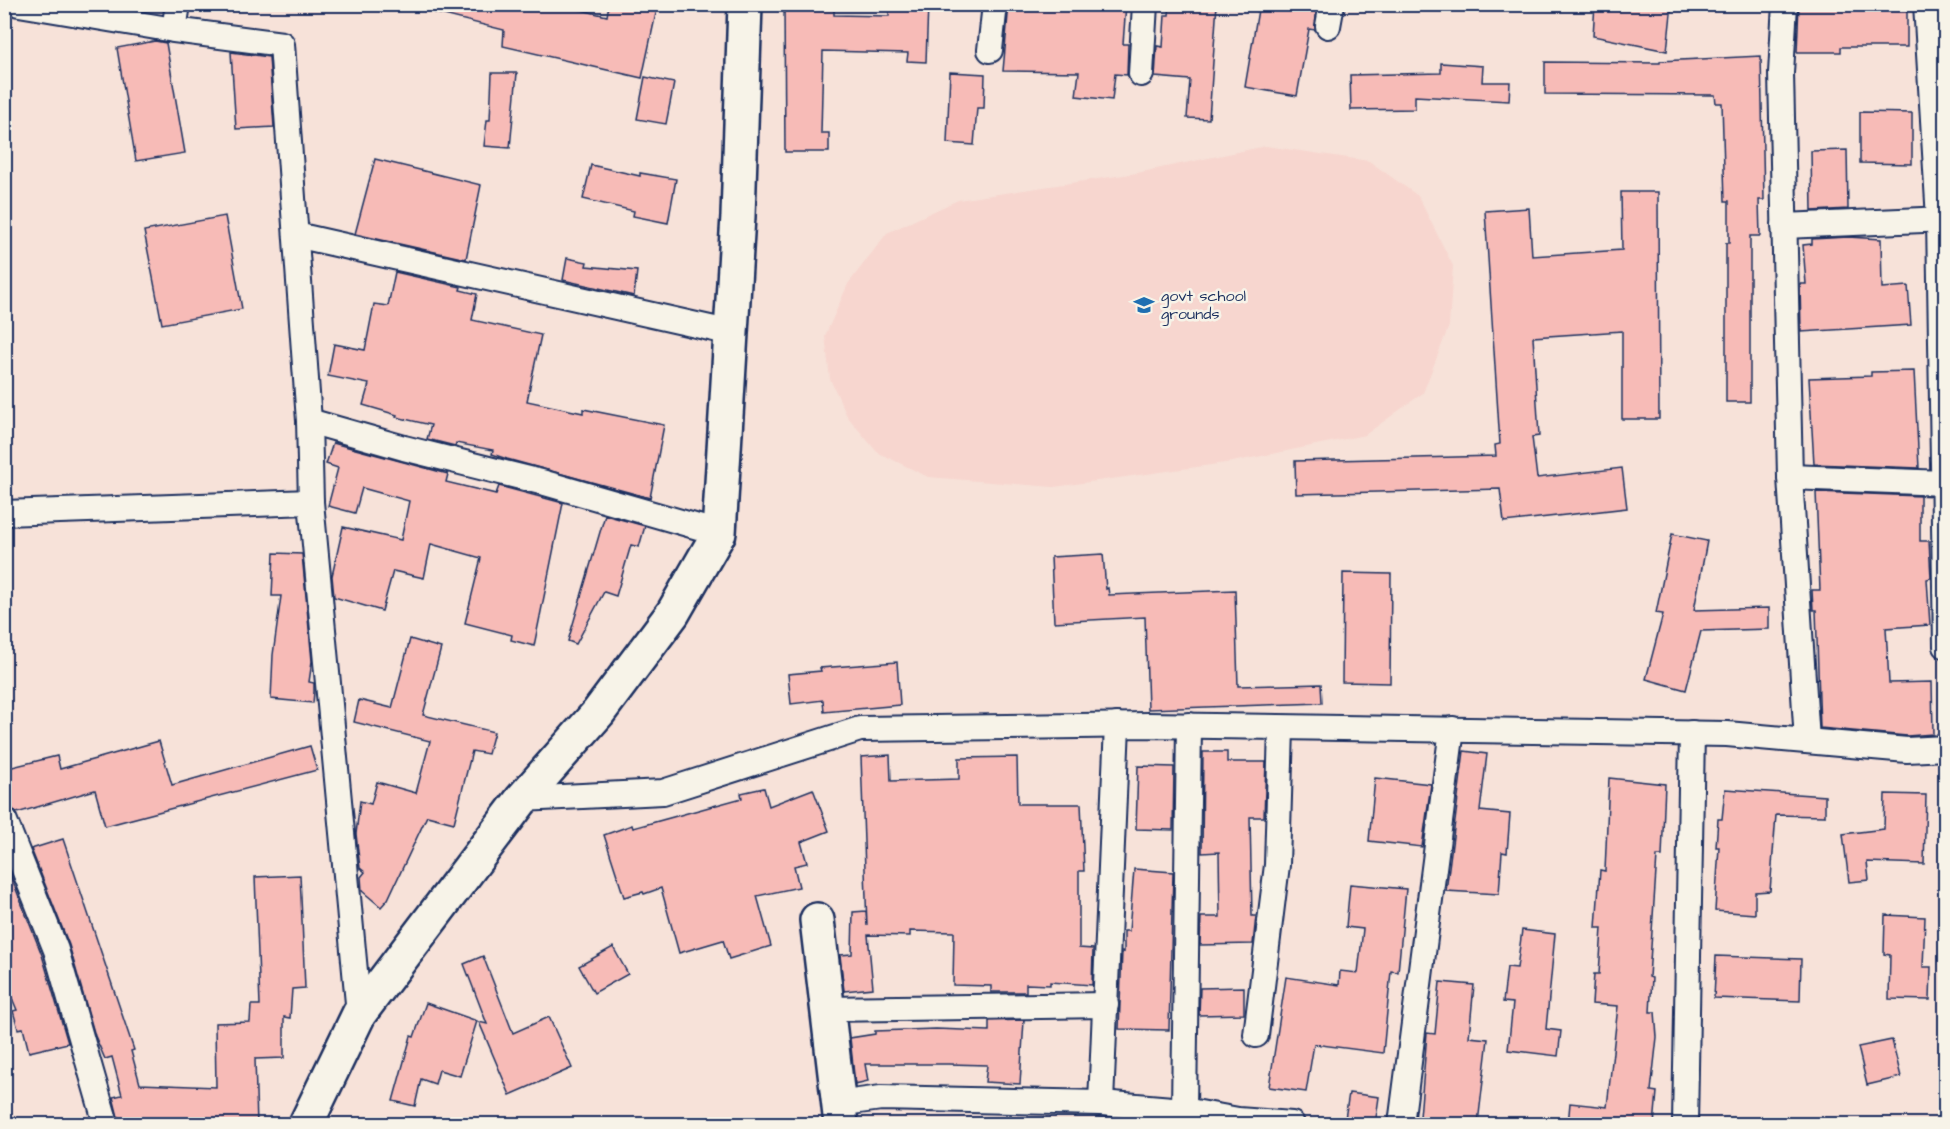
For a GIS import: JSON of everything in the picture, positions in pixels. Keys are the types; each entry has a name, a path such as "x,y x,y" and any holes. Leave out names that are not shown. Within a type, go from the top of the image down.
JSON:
{"main road":[{"path":"306,1125 359,1014 522,799 598,713 666,622 719,533 732,333 745,4"},
{"path":"817,920 839,1114"}],"street":[{"path":"19,4 174,30 282,44 309,421 311,502 359,1014"},
{"path":"174,30 178,4"},
{"path":"990,50 995,4"},
{"path":"1141,74 1145,4"},
{"path":"1785,4 1781,73 1790,477 1807,741"},
{"path":"1926,4 1939,103 1946,646"},
{"path":"1784,225 1839,225 1942,219"},
{"path":"296,235 732,333"},
{"path":"309,421 404,448 545,483 719,533"},
{"path":"1790,477 1944,483"},
{"path":"4,513 311,502"},
{"path":"1101,1103 1117,725"},
{"path":"522,799 663,792 860,729 1189,725 1692,733 1906,750 1946,748"},
{"path":"1184,1110 1189,725"},
{"path":"1256,1035 1277,865 1281,728"},
{"path":"1401,1125 1452,729"},
{"path":"1685,1125 1692,733"},
{"path":"4,819 56,950 106,1125"},
{"path":"826,1009 1106,1005"},
{"path":"839,1114 881,1098 1101,1103 1184,1110 1238,1120 1292,1124"}],"shaded area":[{"name":"govt school grounds","path":"1266,146 1369,161 1418,196 1453,266 1449,326 1423,393 1365,435 1232,462 1054,487 928,477 877,452 847,416 830,379 825,336 848,284 887,233 958,200 1137,173"}],"building":[{"path":"433,4 556,4 607,16 609,4 658,4 642,78 503,46 504,30 432,12"},
{"path":"784,4 834,4 834,15 889,16 889,4 928,4 926,62 907,61 908,53 823,51 821,133 829,133 829,152 785,152"},
{"path":"1009,4 1126,4 1123,44 1128,44 1127,75 1115,74 1112,100 1076,96 1079,72 1003,71"},
{"path":"1170,4 1217,4 1209,119 1187,118 1190,80 1155,77 1157,46 1163,47 1165,15 1169,15"},
{"path":"1259,4 1317,4 1315,30 1309,29 1297,96 1245,87"},
{"path":"1595,4 1672,4 1667,51 1593,36"},
{"path":"1799,4 1907,4 1907,47 1841,47 1841,52 1797,52"},
{"path":"155,41 166,43 185,153 136,161 117,48"},
{"path":"231,52 269,57 274,127 236,129"},
{"path":"1761,56 1764,200 1759,200 1760,236 1750,236 1750,402 1726,402 1726,243 1729,243 1729,201 1725,201 1722,103 1716,103 1715,95 1545,94 1545,62 1660,63 1660,61"},
{"path":"1441,63 1483,66 1482,82 1510,82 1509,101 1415,96 1415,109 1351,110 1350,75 1441,73"},
{"path":"950,72 985,74 984,108 977,108 974,145 947,143"},
{"path":"492,73 517,73 510,148 484,146 487,120 490,120"},
{"path":"645,77 674,83 666,124 637,119"},
{"path":"1860,112 1912,113 1912,164 1860,163"},
{"path":"1847,150 1848,209 1812,211 1811,151"},
{"path":"375,159 481,185 466,259 355,234"},
{"path":"591,165 640,176 640,173 676,179 668,223 633,216 634,211 583,199"},
{"path":"1621,192 1658,192 1659,419 1622,419 1622,331 1533,337 1539,436 1532,437 1537,478 1622,468 1627,508 1504,522 1500,489 1296,494 1295,461 1496,456 1495,445 1500,444 1485,211 1529,208 1532,256 1622,250"},
{"path":"225,216 242,309 162,324 144,231"},
{"path":"1848,237 1881,239 1882,288 1908,286 1911,325 1801,332 1800,284 1806,284 1803,245 1812,244 1812,239"},
{"path":"567,258 587,262 586,266 637,271 634,296 563,280"},
{"path":"395,272 461,287 460,290 477,294 472,320 541,335 527,401 583,413 583,409 664,425 650,498 507,459 492,454 493,450 456,443 455,446 427,439 431,425 396,417 397,415 363,405 369,384 328,376 334,344 365,350 374,304 388,306"},
{"path":"1914,371 1919,468 1814,464 1809,378 1871,376 1871,372"},
{"path":"333,443 448,474 446,482 496,494 499,486 563,503 534,646 511,640 512,635 465,623 481,558 431,544 424,578 393,571 382,611 334,597 332,576 343,527 401,540 409,501 362,488 355,513 328,506 338,468 326,464"},
{"path":"1816,492 1920,496 1920,541 1929,541 1931,578 1927,579 1930,625 1886,628 1889,683 1932,682 1933,734 1907,736 1820,728 1816,610 1813,610 1812,590 1820,590"},
{"path":"605,515 645,526 639,547 631,545 616,596 604,592 576,644 568,641"},
{"path":"1672,534 1707,541 1694,610 1769,608 1769,629 1701,631 1686,690 1646,679 1663,614 1656,613"},
{"path":"274,553 302,554 312,661 309,682 314,683 313,703 271,699 273,655 281,596 272,596"},
{"path":"1103,554 1106,589 1108,588 1109,595 1235,590 1238,686 1321,684 1322,703 1148,709 1145,617 1054,622 1051,557"},
{"path":"1343,573 1391,574 1390,683 1342,682"},
{"path":"410,639 441,648 423,715 494,732 488,754 472,751 454,823 427,816 388,899 381,907 362,891 361,877 365,872 360,868 356,834 360,801 371,804 377,782 416,793 430,741 354,722 359,700 392,708"},
{"path":"897,662 900,705 824,712 823,700 791,704 788,674 821,671 820,668"},
{"path":"159,741 172,785 310,746 317,770 105,826 95,790 17,813 4,803 4,769 57,756 60,769"},
{"path":"1464,751 1487,754 1480,811 1510,814 1507,853 1502,852 1499,894 1446,891"},
{"path":"1203,752 1227,752 1227,762 1266,762 1264,817 1250,817 1252,916 1256,916 1253,944 1200,945 1201,917 1220,917 1219,852 1202,853"},
{"path":"890,755 891,781 959,779 959,758 1017,757 1018,804 1081,804 1084,871 1079,871 1079,948 1093,949 1092,985 1050,982 1050,985 1026,984 1026,992 991,992 991,986 953,985 954,932 910,931 910,936 868,935 873,988 844,991 840,955 852,954 853,912 866,911 867,926 861,757"},
{"path":"1138,766 1174,767 1173,830 1136,829"},
{"path":"1375,778 1431,784 1422,847 1369,841"},
{"path":"1609,778 1665,784 1662,856 1657,856 1649,977 1652,978 1650,1012 1655,1012 1657,1037 1651,1091 1657,1092 1654,1125 1568,1125 1570,1103 1607,1107 1618,1006 1592,1004 1594,974 1599,974 1602,928 1596,928 1600,870 1605,871"},
{"path":"764,788 769,806 813,789 829,831 801,842 807,863 794,866 799,887 757,896 771,946 729,959 723,940 679,953 661,888 644,894 643,892 624,897 604,835 632,825 633,828 742,798 741,793"},
{"path":"1725,789 1825,796 1825,816 1776,815 1770,891 1755,892 1755,914 1715,911 1719,847 1716,847 1718,819 1722,819"},
{"path":"1885,794 1926,795 1924,864 1867,862 1869,880 1849,882 1843,834 1884,829"},
{"path":"63,839 134,1050 131,1051 140,1084 216,1087 215,1023 250,1022 251,1005 260,1005 255,877 300,875 305,988 292,989 290,1018 284,1017 284,1058 255,1059 257,1125 220,1125 220,1121 150,1118 152,1125 120,1125 113,1097 122,1095 112,1057 105,1059 95,1036 69,945 31,849"},
{"path":"4,859 42,955 68,1043 29,1052 23,1028 18,1029 13,1011 17,1010 4,979"},
{"path":"1134,869 1173,872 1169,1030 1119,1029 1122,951 1124,952 1124,931 1129,931"},
{"path":"1350,884 1406,889 1398,972 1391,971 1383,1053 1314,1044 1306,1092 1269,1087 1286,977 1339,985 1340,971 1358,973 1363,929 1346,927"},
{"path":"1885,915 1925,917 1923,967 1931,967 1930,1000 1889,999 1890,955 1884,954"},
{"path":"1522,930 1555,934 1546,1029 1561,1031 1558,1056 1508,1050 1513,1003 1503,1002 1507,967 1517,968"},
{"path":"613,947 628,974 594,993 579,966"},
{"path":"483,956 513,1033 549,1017 572,1068 510,1095 479,1022 487,1024 464,964"},
{"path":"1716,956 1801,959 1800,1001 1714,998"},
{"path":"1440,982 1474,985 1469,1037 1488,1039 1478,1123 1420,1117 1427,1033 1435,1034"},
{"path":"1244,987 1244,1014 1199,1015 1200,988"},
{"path":"426,1003 477,1021 460,1076 439,1070 435,1084 421,1079 415,1106 393,1101 411,1036 414,1037"},
{"path":"1024,1020 1020,1084 985,1082 987,1065 865,1064 868,1081 855,1084 850,1038 875,1034 875,1031 936,1029 989,1031 989,1021"},
{"path":"1892,1040 1901,1077 1867,1085 1858,1047"},
{"path":"1349,1093 1379,1097 1375,1125 1344,1125"}],"place":[{"name":"govt school grounds","path":"1144,305"}]}
